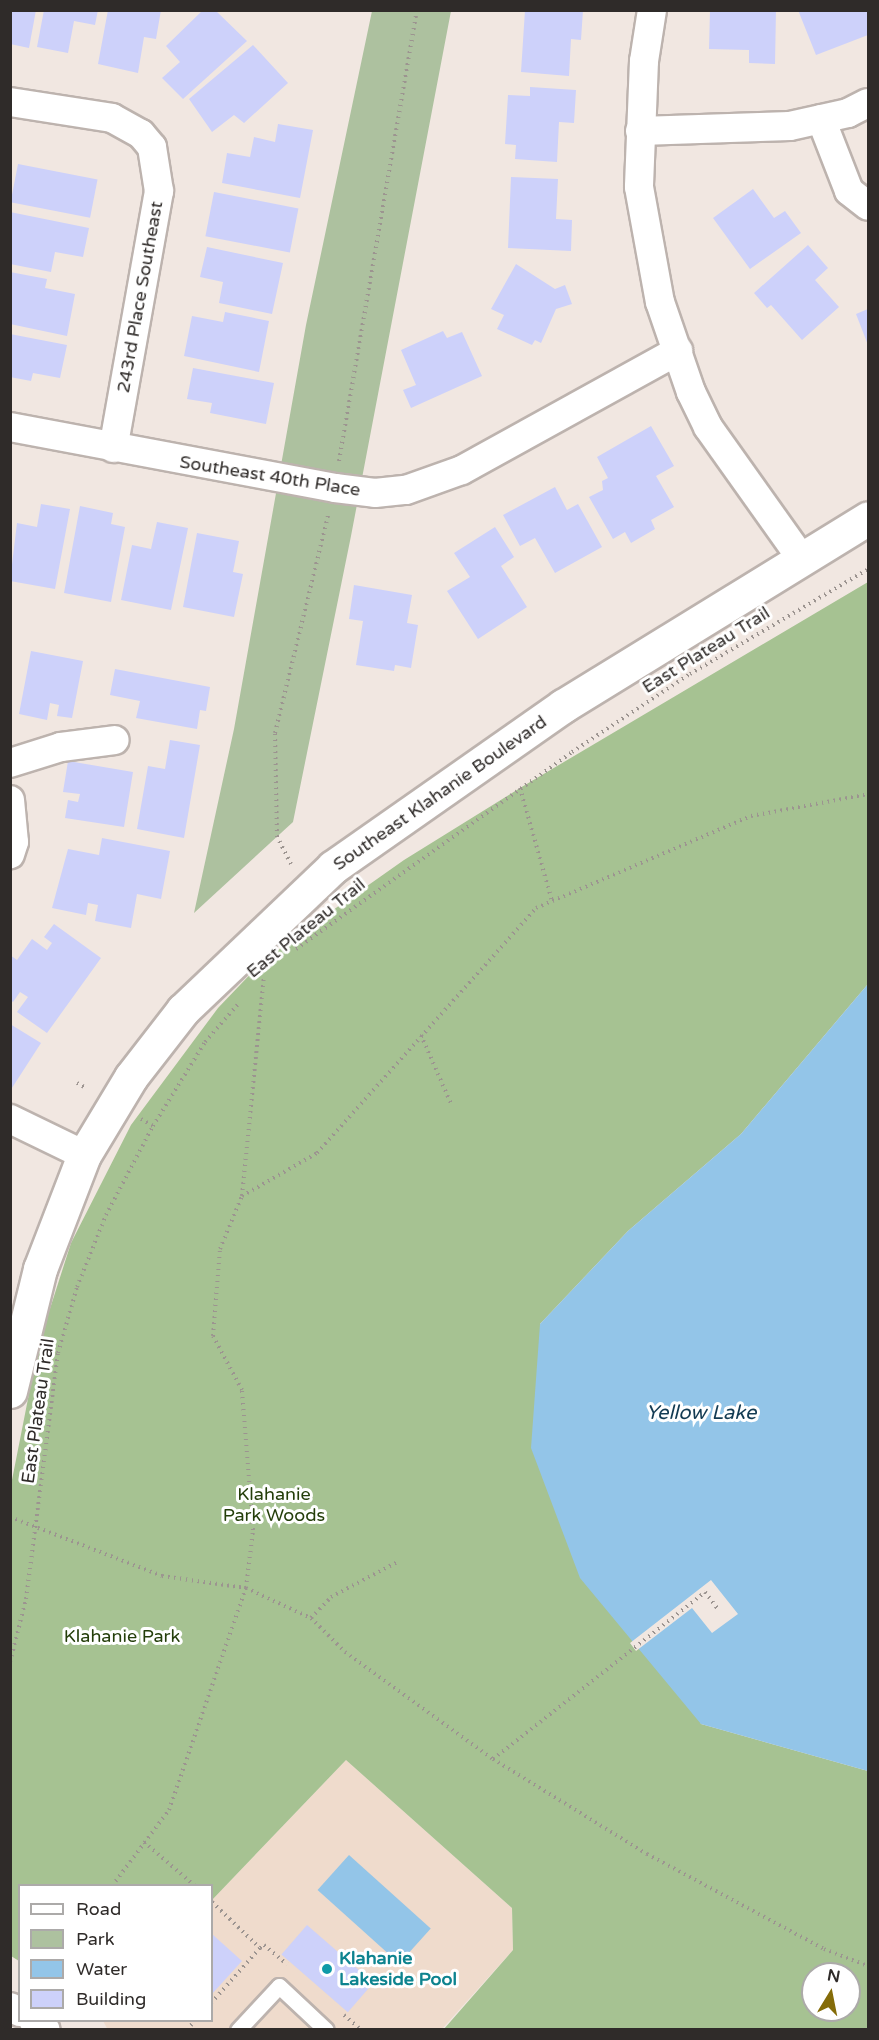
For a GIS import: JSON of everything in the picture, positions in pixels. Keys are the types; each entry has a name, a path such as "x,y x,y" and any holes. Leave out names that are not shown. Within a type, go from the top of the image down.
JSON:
{"street":[{"path":"652,10 640,131 639,187 647,250 660,302 691,393 708,427 801,558"},
{"name":"243rd Place Southeast","path":"10,102 112,118 141,134 152,147 159,191 113,448"},
{"path":"640,131 790,126 821,119 868,103"},
{"path":"821,119 849,191 868,206"},
{"name":"Southeast 40th Place","path":"10,427 335,488 375,493 405,490 462,470 678,351"},
{"name":"Southeast Klahanie Boulevard","path":"10,1390 40,1269 84,1155 131,1077 183,1011 333,867 563,706 868,518"},
{"path":"10,763 61,747 115,740"},
{"path":"10,800 10,854"},
{"path":"10,1119 84,1155"}],"lane":[{"path":"238,2030 279,1986 326,2030"}],"path":[{"name":"East Plateau Trail","path":"292,952 520,788 690,674 868,569"},
{"path":"520,788 552,902"},
{"path":"242,1197 317,1153 536,908 751,816 868,794"},
{"name":"East Plateau Trail","path":"257,982 274,966"},
{"name":"East Plateau Trail","path":"10,1662 26,1599 58,1353 77,1287 106,1215 153,1126 205,1042 242,999"},
{"path":"422,1035 452,1106"},
{"path":"77,1083 86,1088"},
{"path":"136,1116 153,1126"},
{"path":"10,1517 162,1575 246,1588 311,1618 345,1652 493,1759 647,1854 824,1950 868,1966"},
{"path":"311,1618 331,1597 397,1562"},
{"path":"493,1759 705,1592 718,1609"},
{"path":"144,1842 193,1884"},
{"path":"213,1903 260,1948 213,2001"}],"shaded area":[{"path":"346,1760 512,1908 513,1950 442,2029 108,2030 104,2022 213,2022 213,1899"}],"green space":[{"path":"372,11 451,11 351,536 293,822 194,913 234,729 306,325"},
{"name":"Klahanie Park Woods","path":"868,582 868,984 741,1134 628,1231 540,1324 701,1724 868,1771 868,2029 444,2029 513,1950 512,1908 346,1760 213,1899 213,1884 18,1884 18,1960 11,1956 11,1485 39,1343 71,1243 131,1125 218,1008 260,964 404,860 520,788"}],"water":[{"name":"Yellow Lake","path":"868,984 868,1771 701,1724 580,1578 531,1448 540,1324 628,1231 741,1134"},
{"path":"349,1855 431,1929 399,1964 318,1890"}],"pier":[{"path":"711,1580 738,1614 712,1633 692,1608 636,1651 630,1643"}],"building":[{"path":"10,10 36,10 29,48 10,44"},
{"path":"44,10 98,10 95,25 74,21 68,53 37,47"},
{"path":"108,10 161,10 156,39 144,37 138,73 98,64"},
{"path":"203,10 215,10 247,41 183,99 162,78 180,62 166,46"},
{"path":"525,10 583,10 581,40 571,39 569,76 521,72"},
{"path":"710,10 776,10 775,64 749,63 749,50 709,49"},
{"path":"798,10 868,10 868,35 816,55"},
{"path":"253,45 288,83 244,123 234,115 212,132 189,99"},
{"path":"530,87 576,90 574,123 559,122 557,162 515,159 516,145 505,144 508,95 530,96"},
{"path":"278,124 313,130 300,198 222,183 227,153 250,157 254,137 275,142"},
{"path":"18,164 98,179 90,218 11,202"},
{"path":"511,177 558,179 556,219 572,220 571,251 508,248"},
{"path":"753,189 774,218 785,211 801,233 750,269 713,218"},
{"path":"214,192 298,208 290,253 205,236"},
{"path":"10,212 89,228 83,257 55,252 51,272 10,264"},
{"path":"808,245 828,268 815,280 839,307 802,340 771,305 767,308 754,293"},
{"path":"207,247 283,263 272,314 219,303 223,282 200,277"},
{"path":"516,264 555,289 565,285 572,304 556,309 541,343 535,340 532,345 497,329 504,315 491,309"},
{"path":"10,272 47,279 45,288 75,294 67,336 10,324"},
{"path":"868,309 868,345 856,314"},
{"path":"225,312 269,321 259,372 184,356 192,316 223,322"},
{"path":"443,331 447,338 462,332 482,376 411,408 403,390 416,385 401,350"},
{"path":"10,334 67,345 60,378 33,373 31,381 10,377"},
{"path":"193,368 274,383 266,424 210,413 212,403 187,399"},
{"path":"651,426 674,466 656,476 674,507 651,520 655,529 631,543 625,532 613,539 589,497 603,490 602,481 608,478 597,457"},
{"path":"555,487 567,510 578,504 602,547 555,573 535,538 520,546 503,515"},
{"path":"41,504 70,509 55,589 10,581 17,523 37,527"},
{"path":"80,506 113,513 111,524 125,527 111,602 64,593"},
{"path":"157,522 188,528 171,610 121,600 132,545 151,549"},
{"path":"495,527 514,557 501,566 527,607 478,639 447,591 470,577 454,553"},
{"path":"197,533 239,541 233,572 243,574 234,617 183,607"},
{"path":"354,585 412,595 407,623 418,625 411,668 395,665 394,671 356,665 363,621 349,619"},
{"path":"31,651 83,661 72,718 57,716 59,705 50,703 47,720 19,714"},
{"path":"115,669 210,687 206,711 200,710 197,729 136,718 140,701 110,695"},
{"path":"170,740 200,745 184,838 137,829 148,766 165,769"},
{"path":"68,761 133,772 124,827 65,818 68,800 78,802 80,794 63,792"},
{"path":"102,838 170,851 161,899 137,894 131,928 95,921 98,905 88,903 86,915 52,908 68,849 99,855"},
{"path":"54,924 101,958 47,1033 17,1012 28,997 20,992 13,1002 10,1000 10,955 17,960 32,939 47,950 52,943 44,937"},
{"path":"10,1024 41,1043 10,1091"},
{"name":"Klahanie Lakeside Pool","path":"307,1925 373,1983 348,2012 281,1954"},
{"path":"213,1935 242,1961 213,1993"}],"place":[{"name":"Klahanie Lakeside Pool","path":"327,1969"}],"park label":[{"name":"Klahanie Park","path":"122,1636"}]}
